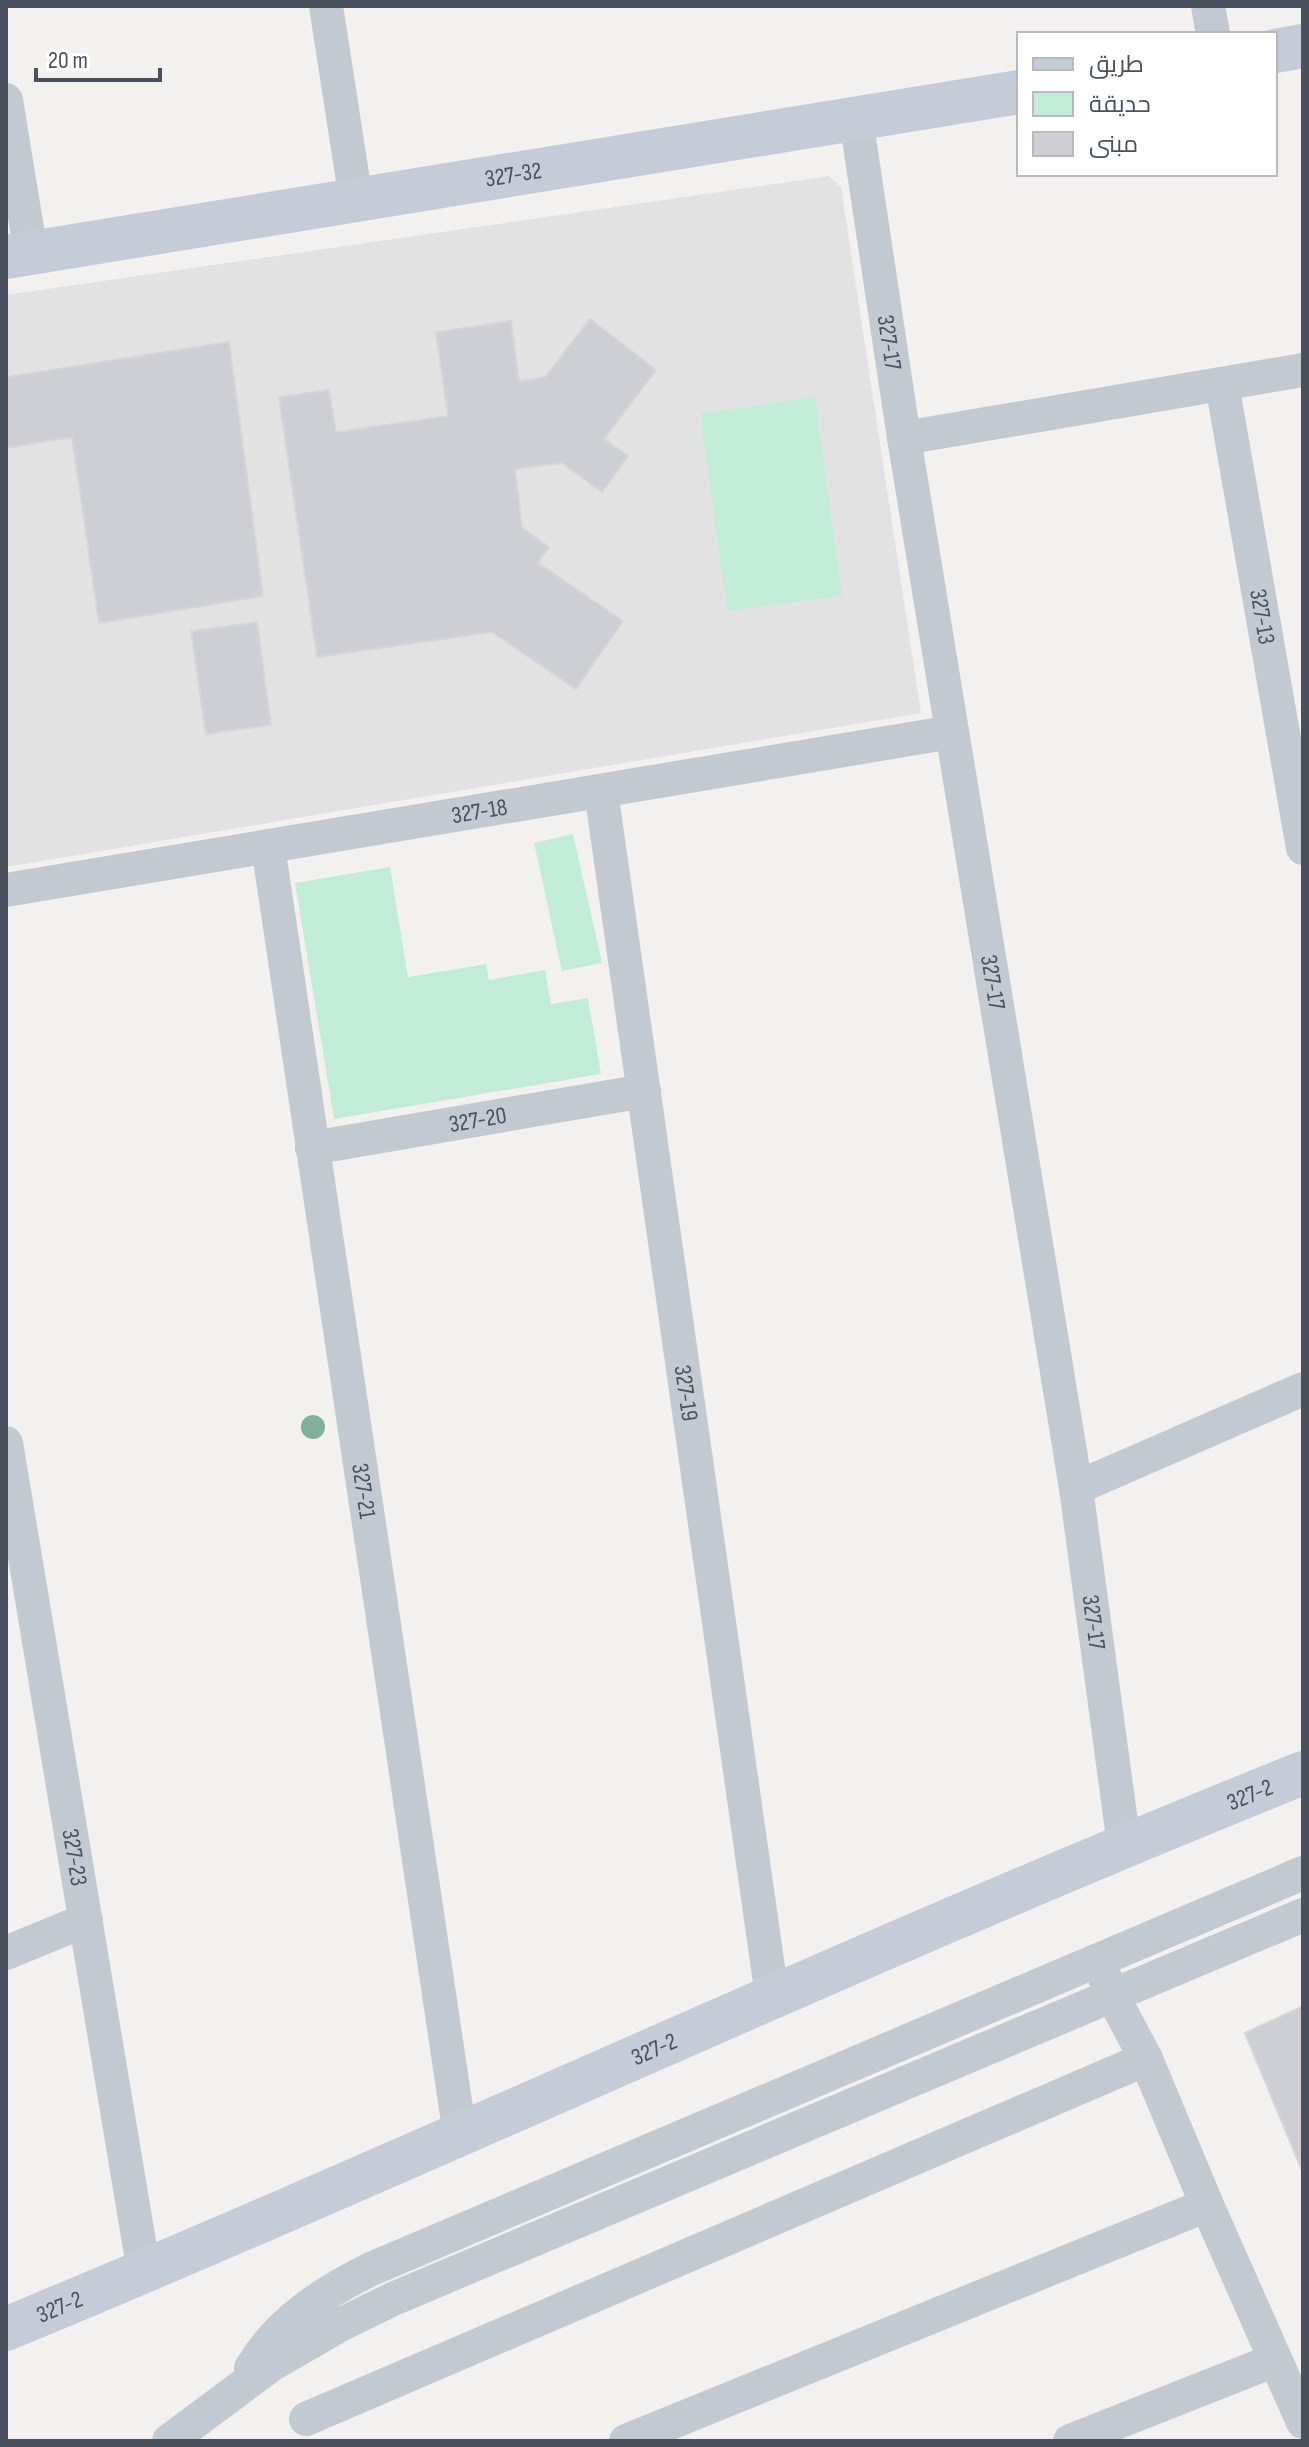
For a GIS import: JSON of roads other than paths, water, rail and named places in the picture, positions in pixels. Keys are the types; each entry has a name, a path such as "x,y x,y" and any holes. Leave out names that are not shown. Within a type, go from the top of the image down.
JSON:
{"street":[{"path":"326,6 356,200"},
{"path":"1208,6 1213,32"},
{"path":"1277,51 1303,46"},
{"name":"327-32","path":"19,255 1017,92"},
{"path":"6,100 19,255"},
{"name":"327-17","path":"856,119 904,438 1076,1488 1124,1845"},
{"path":"904,438 1303,370"},
{"name":"327-13","path":"1222,384 1295,757 1303,848"},
{"name":"327-18","path":"6,890 952,732"},
{"name":"327-19","path":"601,791 772,1996"},
{"name":"327-21","path":"268,846 460,2135"},
{"name":"327-20","path":"312,1148 644,1091"},
{"path":"1076,1488 1303,1389"},
{"name":"327-23","path":"6,1443 144,2272"},
{"name":"327-2","path":"6,2329 144,2272 1124,1845 1303,1773"},
{"path":"239,2389 257,2358 281,2329 307,2305 360,2274 1303,1873"},
{"path":"181,2437 239,2389 305,2344 393,2299 1303,1915"},
{"path":"6,1953 86,1920"},
{"path":"1098,1960 1112,1995 1146,2059 1303,2422"},
{"path":"306,2419 1146,2059"},
{"path":"626,2441 1207,2205"},
{"path":"1070,2441 1275,2360"}]}
